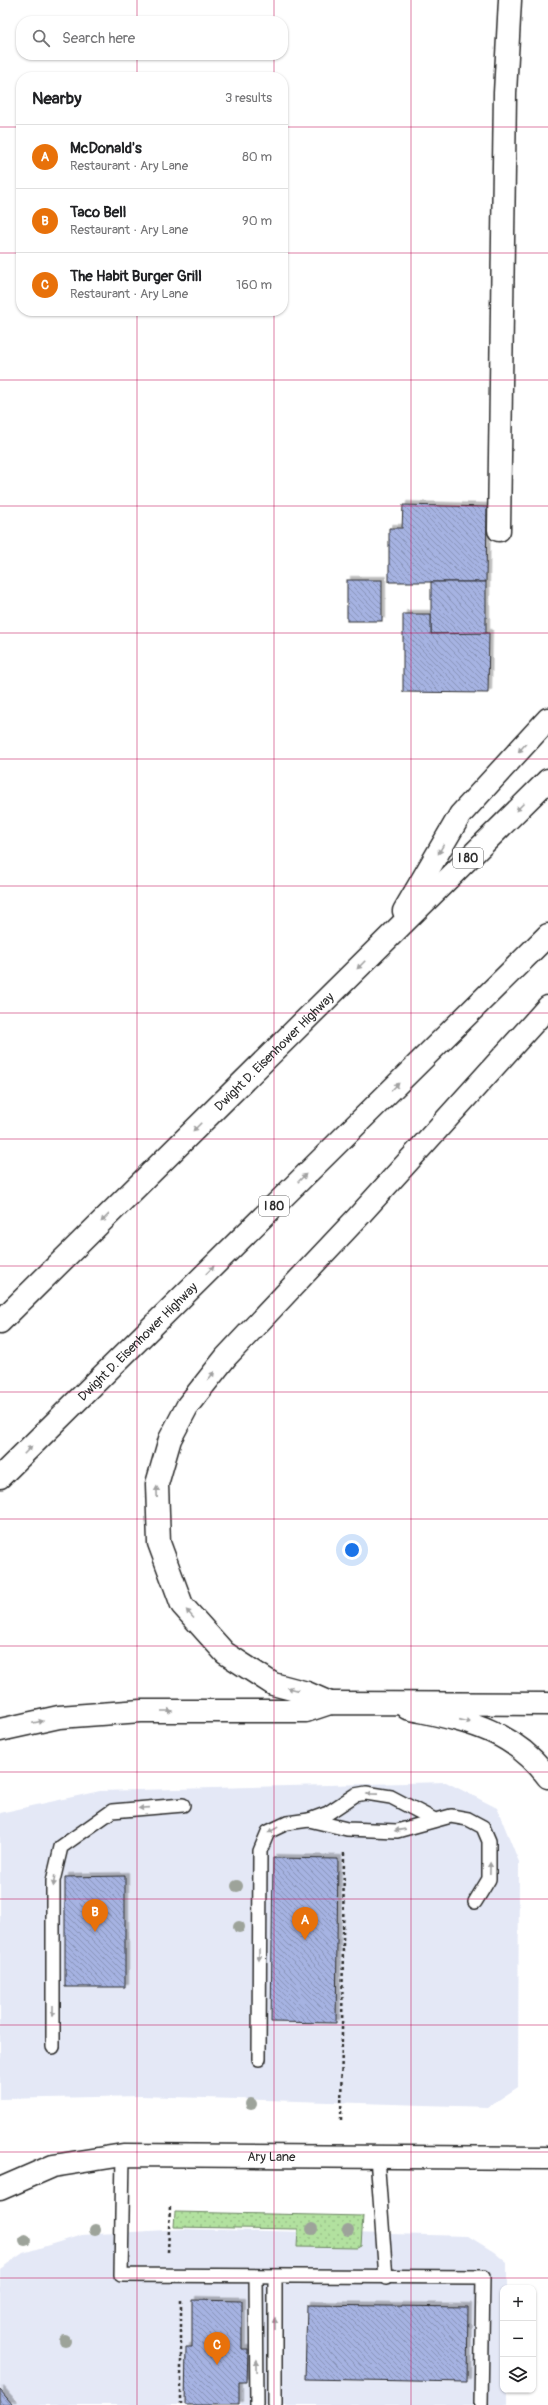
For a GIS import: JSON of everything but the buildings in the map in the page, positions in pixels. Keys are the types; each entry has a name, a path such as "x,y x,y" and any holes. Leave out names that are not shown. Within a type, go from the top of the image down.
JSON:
{"main road":[{"path":"499,530 505,93 510,0"},
{"path":"389,937 460,815 548,719"},
{"name":"Dwight D. Eisenhower Highway","path":"0,1322 548,780"},
{"name":"Dwight D. Eisenhower Highway","path":"0,1477 548,935"},
{"path":"330,1703 307,1693 273,1684 225,1653 182,1606 159,1543 157,1484 170,1439 188,1405 226,1357 357,1218 548,1007"},
{"path":"0,1730 59,1717 141,1710 306,1711 330,1703 548,1704"},
{"path":"386,1703 476,1724 512,1741 540,1766 548,1777"},
{"name":"Ary Lane","path":"0,2189 53,2166 123,2155 548,2158"}],"lane":[{"path":"259,2059 260,1851 268,1832 286,1823 309,1820 328,1813 356,1796 366,1793 391,1797 433,1819"},
{"path":"53,2047 53,1881 61,1848 112,1811 183,1805"},
{"path":"309,1820 347,1829 397,1831 415,1827 433,1819 451,1816 468,1819 483,1827 489,1841 490,1879 475,1902"},
{"path":"123,2155 121,2276 256,2278 483,2277 481,2405"},
{"path":"378,2157 386,2278"},
{"path":"256,2278 257,2405"},
{"path":"275,2278 275,2405"}],"path":[{"path":"341,2120 344,1852"},
{"path":"170,2206 168,2256 182,2300 181,2405"}],"shaded area":[{"path":"446,1782 497,1808 519,1862 518,2087 488,2107 141,2096 0,2099 0,1813 100,1791"},
{"path":"183,2229 468,2236 494,2252 507,2263 507,2285 500,2285 500,2393 508,2393 508,2405 0,2405 0,2269 23,2253 82,2235"}],"green space":[{"path":"175,2212 363,2216 361,2246 357,2248 297,2247 298,2229 174,2227"}],"place":[{"name":"Taco Bell","path":"95,1932"},
{"name":"McDonald's","path":"305,1940"},
{"name":"The Habit Burger Grill","path":"217,2365"}]}
